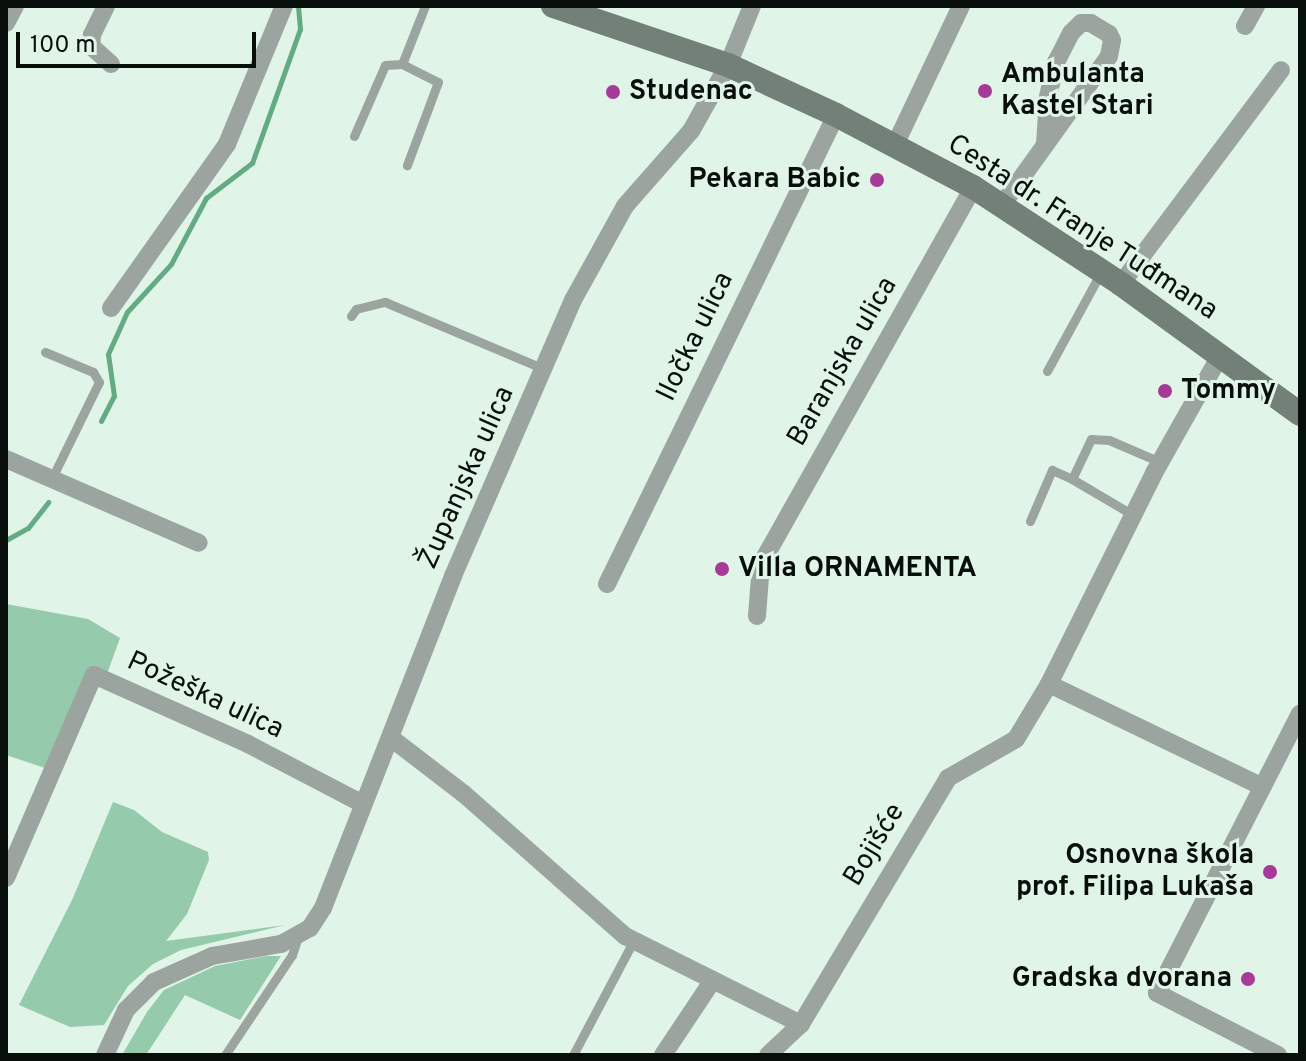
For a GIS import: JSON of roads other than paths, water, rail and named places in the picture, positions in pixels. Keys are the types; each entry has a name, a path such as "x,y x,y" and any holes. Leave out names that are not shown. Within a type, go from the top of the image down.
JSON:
{"main road":[{"name":"Cesta dr. Franje Tuđmana","path":"553,6 610,15 728,65 836,115 973,187 1111,277 1300,414"}],"street":[{"path":"6,23 15,6"},
{"path":"106,6 92,35 91,46 111,64"},
{"path":"111,308 227,144 284,6"},
{"name":"Županjska ulica","path":"298,936 310,928 323,908 361,803 391,738 453,576 573,300 625,206 691,131 728,65 752,6"},
{"path":"895,145 961,6"},
{"path":"1245,26 1256,6"},
{"path":"1002,205 1109,56 1112,40 1109,34 1091,23 1081,23 1071,33 1056,62 1048,98 1045,145"},
{"path":"1111,277 1281,70"},
{"name":"Iločka ulica","path":"607,584 836,115"},
{"name":"Baranjska ulica","path":"757,616 761,564 973,187"},
{"name":"Bojišće","path":"768,1055 801,1024 948,778 1016,739 1049,684 1160,462 1220,356"},
{"path":"6,459 199,543"},
{"name":"Požeška ulica","path":"6,878 94,675 248,744 361,803"},
{"path":"1049,684 1263,787"},
{"path":"1278,1055 1157,993 1298,721"},
{"path":"391,738 464,794 559,879 634,940 801,1024"},
{"path":"105,1055 126,1010 154,982 212,956 281,944 298,936"},
{"path":"663,1055 713,980"}],"lane":[{"path":"402,64 425,6"},
{"path":"354,136 385,65 402,64 438,82 407,165"},
{"path":"1047,371 1111,277"},
{"path":"351,316 356,309 385,302 544,369"},
{"path":"45,352 93,372 99,382 51,480"},
{"path":"1072,479 1091,439 1109,440 1160,462"},
{"path":"1030,521 1052,470 1133,515"},
{"name":"Županjska ulica","path":"225,1055 292,955 298,936"},
{"path":"573,1055 634,940"}],"waterway":[{"path":"101,421 114,396 108,354 127,312 171,264 206,198 252,163 300,29 298,6"},
{"path":"6,540 28,528 48,502"}],"place":[{"name":"Ambulanta Kastel Stari","path":"985,91"},
{"name":"Studenac","path":"613,92"},
{"name":"Pekara Babic","path":"877,180"},
{"name":"Tommy","path":"1165,391"},
{"name":"Villa ORNAMENTA","path":"722,569"},
{"name":"Osnovna škola prof. Filipa Lukaša","path":"1270,872"},
{"name":"Gradska dvorana","path":"1248,979"}]}
